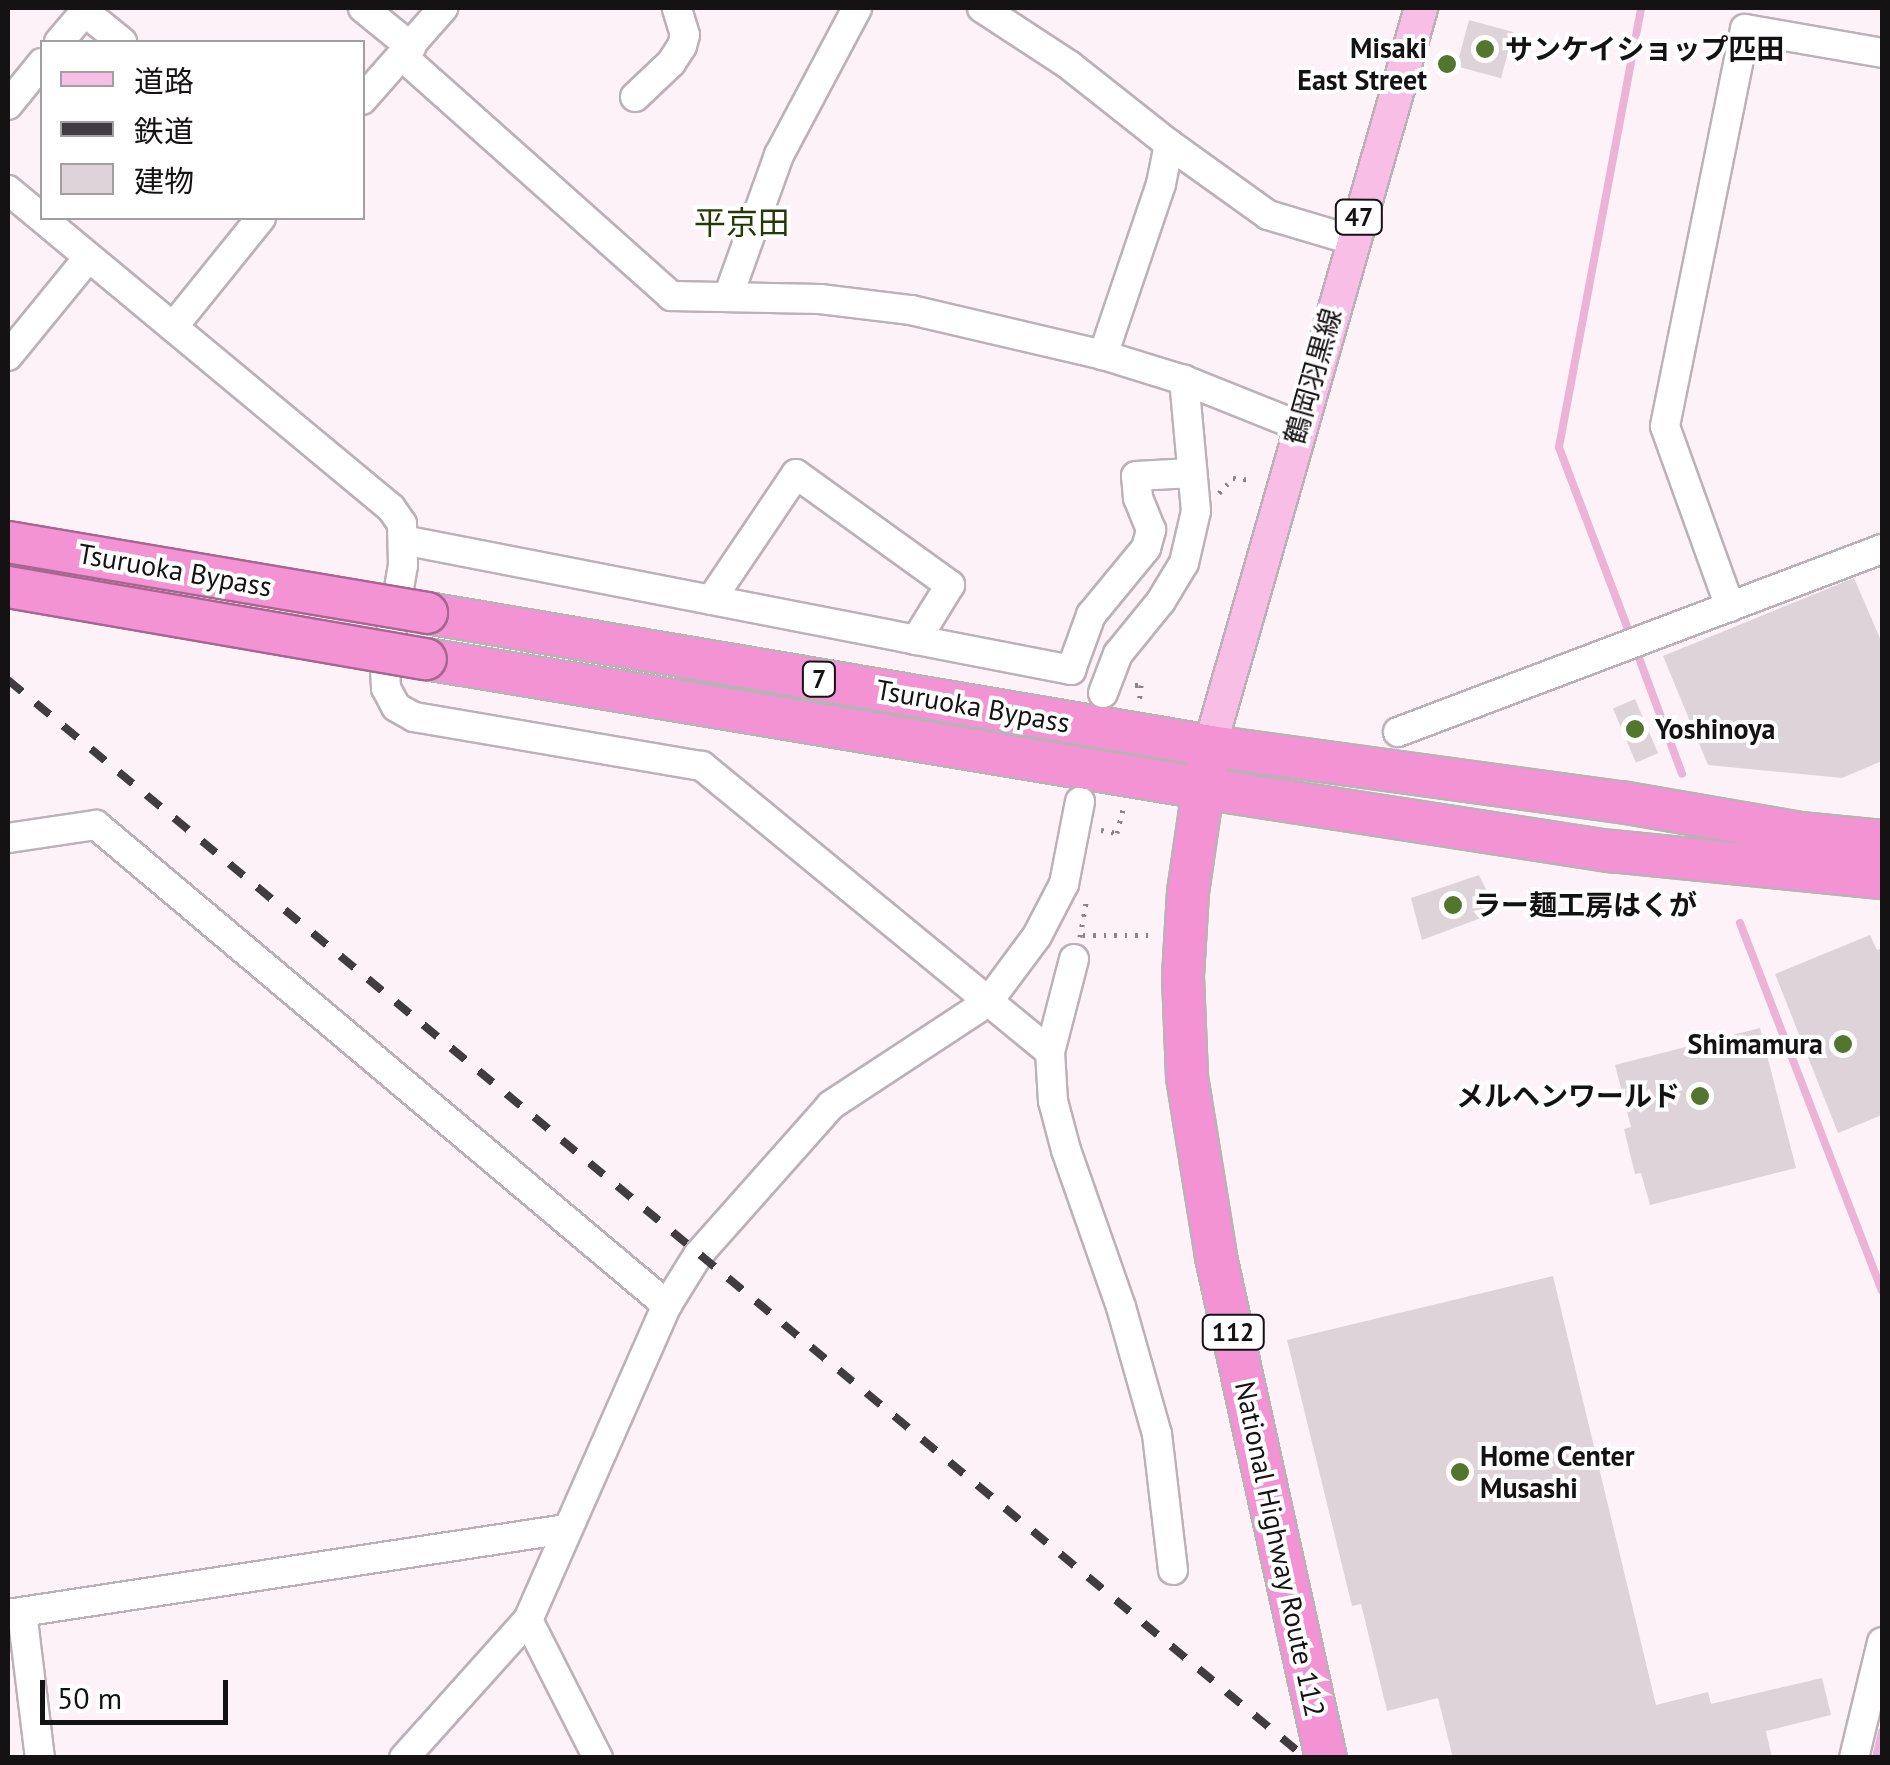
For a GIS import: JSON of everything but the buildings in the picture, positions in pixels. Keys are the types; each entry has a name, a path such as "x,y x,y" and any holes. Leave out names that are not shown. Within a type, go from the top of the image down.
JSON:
{"highway":[{"name":"Tsuruoka Bypass","path":"8,542 1210,746 1621,802 1800,833 1882,841"},
{"name":"Tsuruoka Bypass","path":"8,587 1202,788 1611,851 1882,878"},
{"name":"National Highway Route 112","path":"1210,746 1182,977 1188,1077 1216,1257 1326,1758"}],"main road":[{"name":"鶴岡羽黒線","path":"1210,746 1420,8"}],"street":[{"path":"363,8 656,287 690,299 729,294 910,310 1102,355 1184,380 1299,426"},
{"path":"365,97 443,8"},
{"path":"635,97 682,46 685,35 678,8"},
{"path":"729,294 778,155 856,8"},
{"path":"982,8 1069,65 1268,215 1352,240"},
{"path":"62,40 86,10 120,40"},
{"path":"1730,608 1665,426 1745,29 1882,54"},
{"path":"8,105 40,65"},
{"path":"1102,355 1162,184 1169,144"},
{"path":"8,190 40,217"},
{"path":"43,220 378,496 402,524 404,564 386,670 386,688 396,706 414,717 702,766 1050,1052"},
{"path":"173,328 259,220"},
{"path":"8,356 88,258"},
{"path":"1115,688 1118,654 1161,601 1184,563 1196,511 1184,380"},
{"path":"402,540 1071,670 1091,615 1146,548 1151,530 1138,498 1136,476 1192,473"},
{"path":"712,600 796,474 950,585 916,640"},
{"path":"1398,732 1882,549"},
{"path":"404,1758 528,1620 667,1304 698,1255 830,1105 988,1002 1037,936 1064,884 1080,802"},
{"path":"8,838 96,824 667,1304"},
{"path":"1077,948 1050,1052 1053,1101 1158,1434 1173,1570"},
{"path":"40,1758 14,1613 566,1528"},
{"path":"528,1620 598,1758"},
{"path":"1854,1758 1882,1642"}],"path":[{"path":"1115,688 1140,686 1138,708"},
{"path":"1098,829 1117,833 1124,804"},
{"path":"1077,948 1094,932 1156,935"}],"waterway":[{"path":"1631,637 1559,447 1641,8"},
{"path":"1636,650 1682,774"},
{"path":"1740,923 1882,1291"},
{"path":"1876,1758 1882,1732"}],"railway":[{"path":"8,680 1306,1758"}],"place":[{"name":"サンケイショップ匹田","path":"1485,49"},
{"name":"Misaki East Street","path":"1447,64"},
{"name":"Yoshinoya","path":"1635,729"},
{"name":"ラー麺工房はくが","path":"1453,905"},
{"name":"Shimamura","path":"1843,1044"},
{"name":"メルヘンワールド","path":"1700,1096"},
{"name":"Home Center Musashi","path":"1460,1472"}],"district":[{"name":"平京田","path":"742,222"}]}
